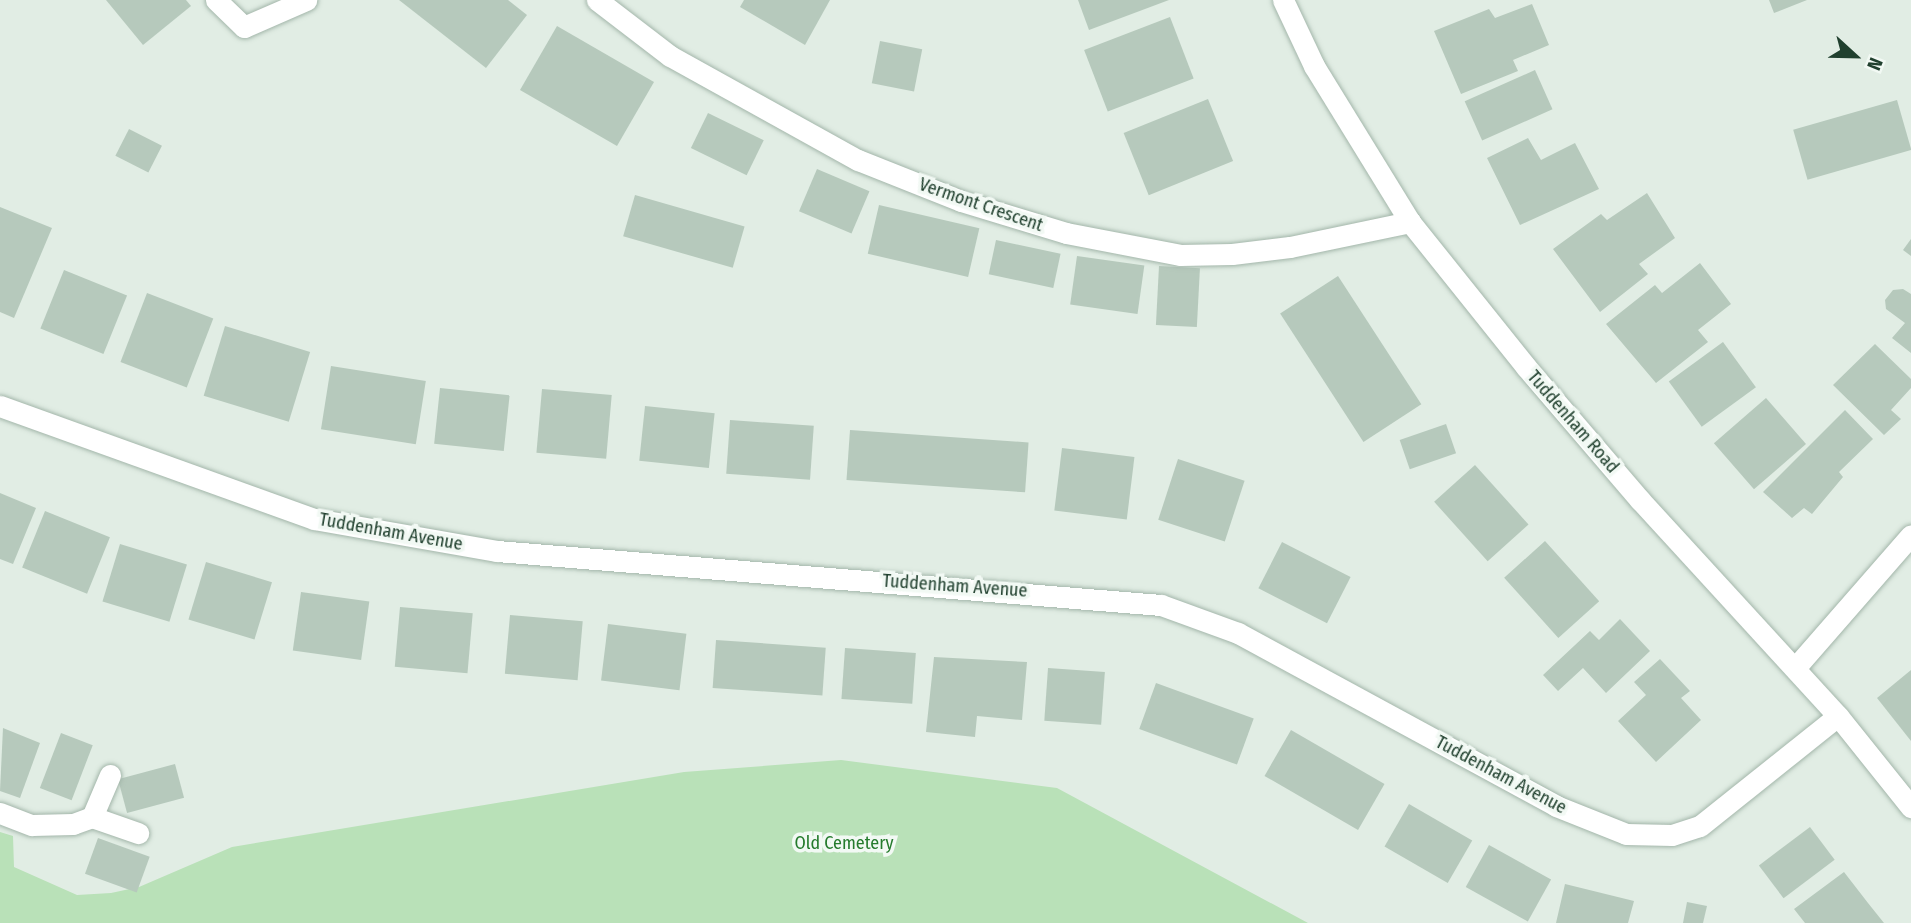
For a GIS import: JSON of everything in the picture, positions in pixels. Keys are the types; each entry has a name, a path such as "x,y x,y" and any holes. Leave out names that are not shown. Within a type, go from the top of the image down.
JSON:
{"street":[{"path":"216,0 244,27 306,0"},
{"name":"Vermont Crescent","path":"597,0 670,56 858,160 961,201 1066,233 1180,255 1232,254 1290,247 1410,222"},
{"name":"Tuddenham Road","path":"1283,0 1314,66 1410,222 1640,500 1838,716 1911,807"},
{"name":"Tuddenham Avenue","path":"0,406 314,519 497,551 1161,605 1238,633 1556,806 1626,834 1672,835 1700,826 1838,716"},
{"path":"1795,668 1911,535"},
{"path":"92,817 110,775"},
{"path":"0,814 32,825 74,824 92,817 138,833"}],"green space":[{"name":"Old Cemetery","path":"841,760 1057,788 1308,923 0,923 0,832 13,836 14,867 77,895 111,893 139,887 232,847 684,772"}],"building":[{"path":"106,0 186,0 191,6 143,45"},
{"path":"399,0 508,0 527,15 486,68"},
{"path":"744,0 830,0 805,45 740,7"},
{"path":"1078,0 1169,0 1089,30"},
{"path":"1769,0 1807,0 1774,13"},
{"path":"1532,4 1549,45 1513,60 1518,71 1461,94 1434,31 1489,9 1495,18"},
{"path":"1170,17 1194,79 1108,112 1084,50"},
{"path":"557,26 654,82 617,146 520,90"},
{"path":"880,41 922,49 914,91 872,83"},
{"path":"1535,70 1552,109 1482,141 1465,101"},
{"path":"1208,99 1233,161 1149,195 1124,133"},
{"path":"1897,100 1911,150 1808,180 1793,130"},
{"path":"708,113 764,140 747,175 691,148"},
{"path":"129,129 162,146 148,173 115,156"},
{"path":"1528,138 1541,160 1575,143 1599,189 1520,225 1487,158"},
{"path":"817,169 869,191 851,234 799,211"},
{"path":"1647,193 1675,238 1639,264 1648,274 1600,312 1553,249 1601,214 1607,220"},
{"path":"635,195 745,226 733,268 623,236"},
{"path":"879,205 979,228 968,277 868,254"},
{"path":"0,207 52,228 14,318 0,312"},
{"path":"1911,239 1911,256 1903,250"},
{"path":"996,240 1061,254 1053,288 989,274"},
{"path":"1077,256 1144,265 1138,314 1070,305"},
{"path":"1700,263 1731,304 1698,330 1708,342 1656,383 1606,324 1655,285 1662,293"},
{"path":"1159,266 1200,268 1197,327 1156,325"},
{"path":"64,270 127,295 103,354 40,328"},
{"path":"1338,276 1421,404 1363,442 1280,314"},
{"path":"1903,289 1911,294 1911,353 1892,338 1905,323 1886,309 1885,300 1893,290"},
{"path":"147,293 213,318 187,388 120,362"},
{"path":"225,326 310,352 289,422 204,396"},
{"path":"1723,342 1756,387 1702,427 1669,381"},
{"path":"1875,344 1911,379 1911,388 1891,410 1901,419 1884,435 1833,385"},
{"path":"331,366 426,381 416,444 321,429"},
{"path":"440,388 510,395 504,451 434,444"},
{"path":"542,389 612,395 606,459 536,453"},
{"path":"1766,398 1806,444 1754,489 1714,443"},
{"path":"645,406 715,413 709,468 639,461"},
{"path":"1845,410 1873,439 1839,472 1843,477 1812,514 1804,508 1792,518 1763,492"},
{"path":"730,420 814,426 810,480 726,474"},
{"path":"1446,424 1456,453 1410,469 1400,440"},
{"path":"850,430 1029,442 1025,492 847,480"},
{"path":"1062,448 1134,457 1127,519 1054,511"},
{"path":"1178,459 1245,481 1225,541 1158,520"},
{"path":"1475,465 1529,524 1488,561 1434,502"},
{"path":"0,493 36,508 13,564 0,559"},
{"path":"45,511 110,537 87,594 22,568"},
{"path":"1545,541 1599,601 1558,638 1504,578"},
{"path":"1282,542 1351,577 1327,623 1258,588"},
{"path":"120,544 187,564 169,622 102,601"},
{"path":"206,562 272,582 254,640 188,619"},
{"path":"301,592 369,602 361,660 293,650"},
{"path":"400,607 473,613 467,673 395,667"},
{"path":"510,615 583,621 578,680 505,674"},
{"path":"1620,619 1650,651 1606,693 1583,668 1558,691 1543,675 1590,631 1599,640"},
{"path":"608,624 686,634 679,690 601,681"},
{"path":"716,640 826,648 822,696 713,688"},
{"path":"845,648 916,653 912,704 841,699"},
{"path":"934,657 1027,662 1022,720 977,716 975,737 926,732"},
{"path":"1660,659 1690,691 1681,698 1701,720 1656,762 1618,721 1646,695 1634,682"},
{"path":"1048,668 1105,672 1101,725 1044,721"},
{"path":"1911,670 1911,741 1877,698"},
{"path":"1156,683 1254,719 1237,765 1139,729"},
{"path":"3,728 40,743 20,798 0,791"},
{"path":"1291,730 1385,784 1358,830 1264,776"},
{"path":"61,733 93,745 72,800 40,788"},
{"path":"175,764 184,798 127,813 118,779"},
{"path":"1409,804 1472,840 1448,883 1384,846"},
{"path":"1810,827 1835,860 1784,898 1759,866"},
{"path":"98,838 150,857 137,893 85,874"},
{"path":"1489,845 1551,879 1528,921 1466,887"},
{"path":"1844,872 1884,923 1805,923 1794,909"},
{"path":"1565,884 1634,901 1628,923 1556,923"},
{"path":"1687,902 1707,906 1703,923 1683,923"}]}
